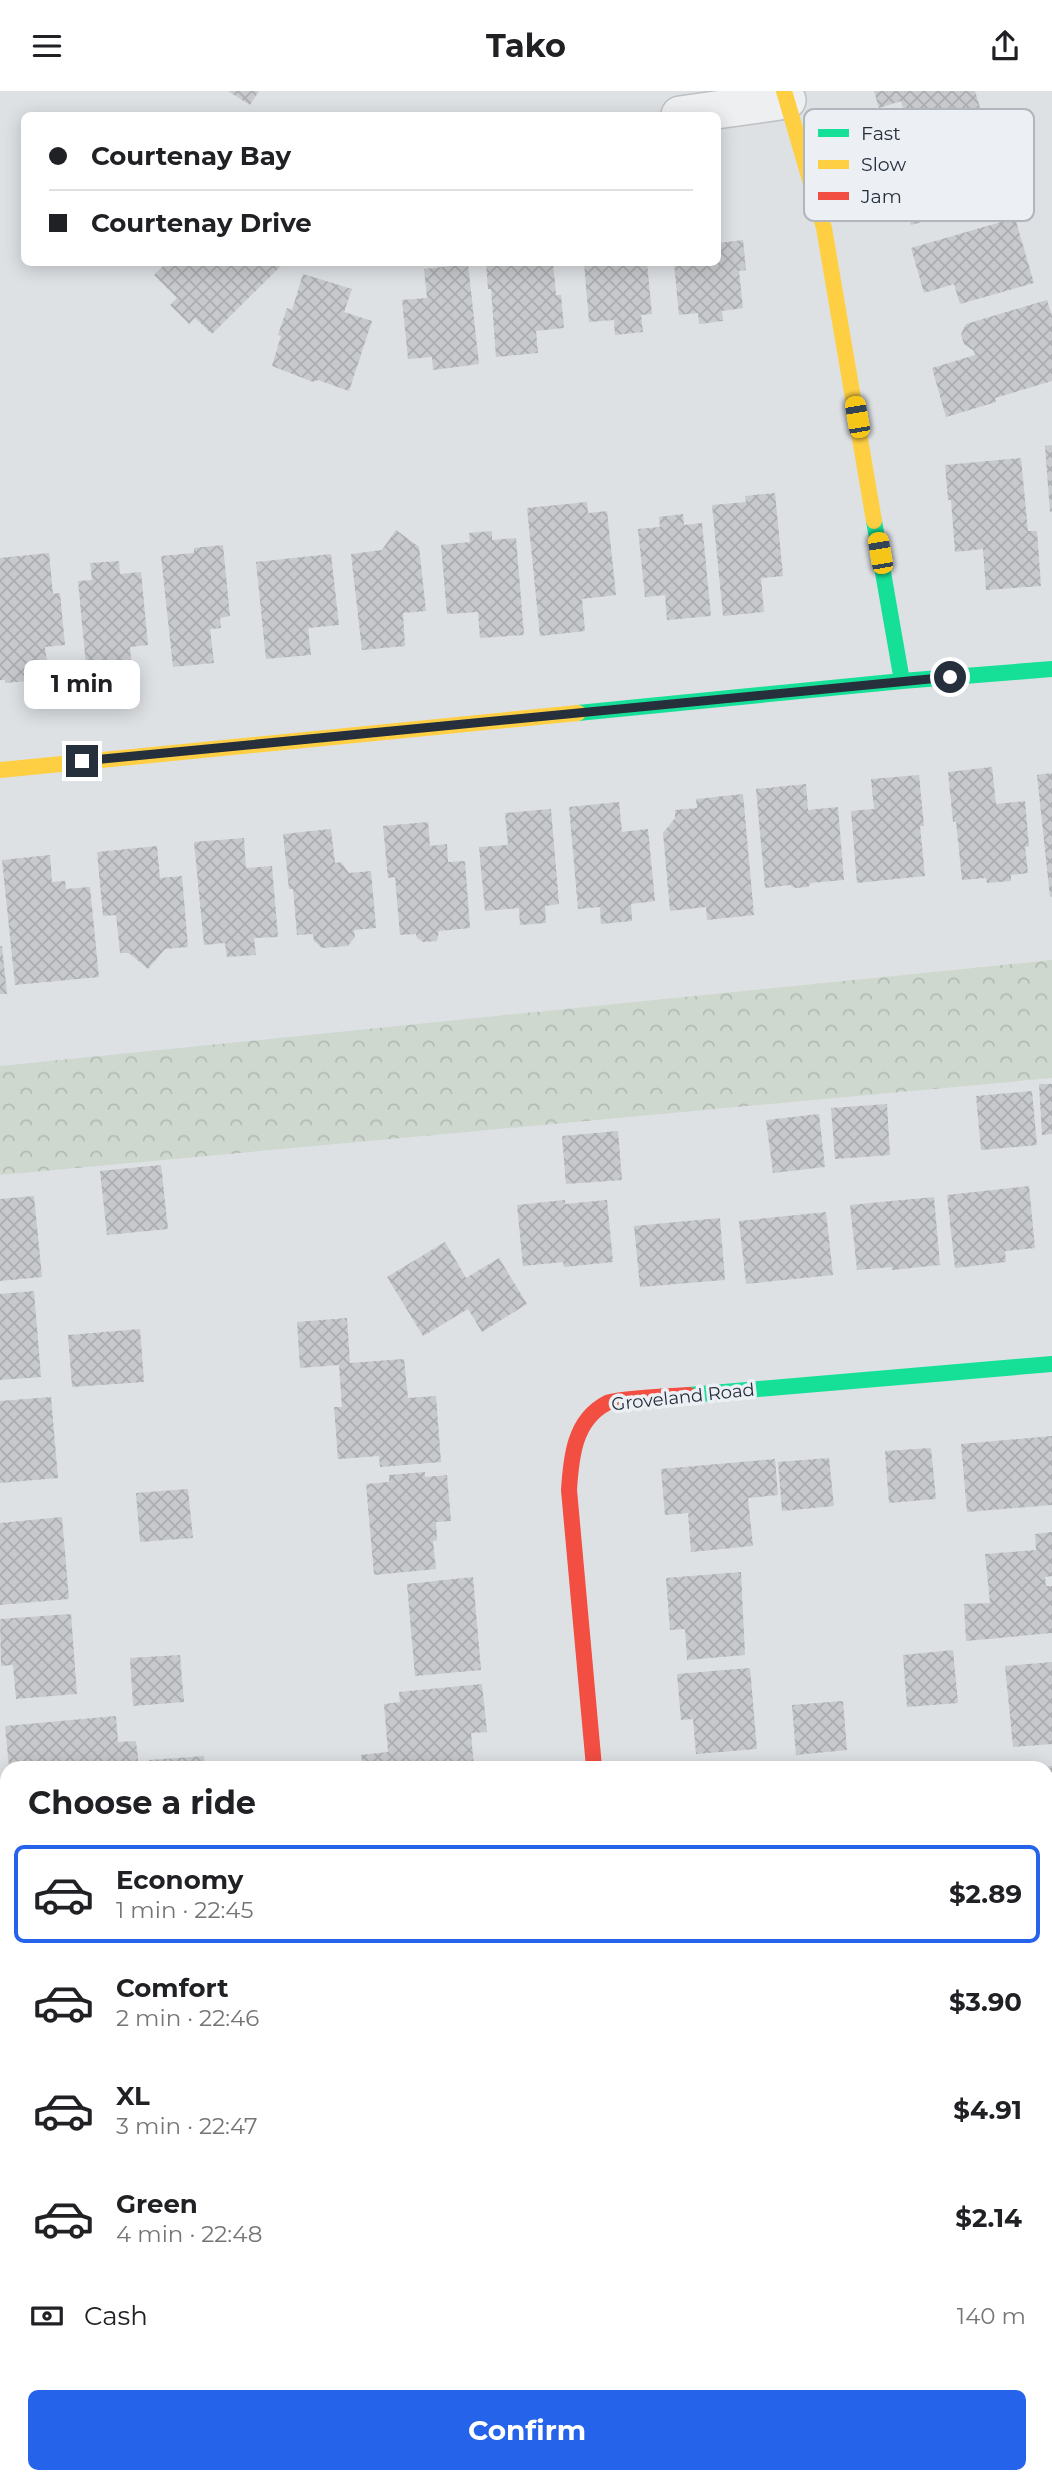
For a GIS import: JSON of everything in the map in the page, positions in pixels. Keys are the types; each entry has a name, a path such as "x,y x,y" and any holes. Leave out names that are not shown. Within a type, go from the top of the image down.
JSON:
{"street":[{"path":"697,112 785,96 804,160"},
{"path":"822,221 901,681"},
{"path":"0,769 901,681 1052,669"},
{"name":"Groveland Road","path":"593,1761 569,1490 572,1446 586,1419 608,1402 1052,1364"}],"green space":[{"path":"1052,960 1052,1078 0,1175 0,1066"}],"building":[{"path":"228,91 259,91 250,105"},
{"path":"874,91 975,91 980,109 903,109 901,101 879,108"},
{"path":"910,221 925,221 911,225"},
{"path":"1005,221 1016,221 1034,283 960,304 954,284 924,293 911,248"},
{"path":"743,240 746,270 739,271 743,308 722,311 723,321 699,324 698,313 679,315 674,266 721,266 721,243"},
{"path":"163,266 281,266 212,334 195,318 189,324 170,305 177,298 154,275"},
{"path":"468,266 479,364 433,370 432,357 408,359 402,300 427,298 424,269"},
{"path":"486,266 553,266 556,295 561,295 564,328 536,331 538,353 496,357 491,289 488,289"},
{"path":"584,266 647,266 652,314 641,315 643,332 615,335 614,320 589,322"},
{"path":"303,274 352,289 344,312 372,321 349,391 318,380 313,382 272,366 287,308 292,310"},
{"path":"1047,300 1052,316 1052,381 995,398 996,402 946,417 932,368 975,355 974,351 964,344 961,334 966,324"},
{"path":"1052,445 1052,511 1050,512 1045,446"},
{"path":"1021,458 1028,531 1037,531 1041,586 986,590 983,549 955,552 945,465"},
{"path":"775,493 783,576 761,578 764,612 723,616 712,505 746,502 745,496"},
{"path":"587,502 588,513 607,511 616,595 582,599 585,631 540,636 527,508"},
{"path":"683,514 684,525 702,523 711,616 667,620 665,595 645,597 638,529 660,527 659,517"},
{"path":"396,530 419,547 426,611 403,613 405,646 362,650 351,554 382,550"},
{"path":"492,531 492,540 516,538 524,635 480,638 478,612 447,614 441,545 470,542 469,533"},
{"path":"223,545 230,616 220,618 221,628 210,629 214,663 173,667 161,556 194,553 194,548"},
{"path":"49,553 53,594 60,593 65,645 45,647 49,679 5,683 5,680 0,680 0,558"},
{"path":"331,554 339,625 308,628 311,655 266,659 256,562"},
{"path":"119,561 120,574 141,572 148,645 130,647 132,672 87,676 78,581 92,580 90,563"},
{"path":"992,767 996,804 1025,801 1029,846 1025,847 1028,873 1011,875 1011,881 987,883 986,878 962,880 948,772"},
{"path":"1052,773 1052,897 1050,897 1037,775"},
{"path":"919,775 925,876 857,883 851,811 874,809 871,779"},
{"path":"806,784 808,810 838,807 844,880 811,883 808,887 795,888 790,885 765,888 756,789"},
{"path":"743,794 754,915 707,920 706,907 670,911 663,833 675,818 675,810 697,808 696,799"},
{"path":"619,802 622,832 648,829 655,901 631,904 632,921 601,924 600,907 578,909 569,807"},
{"path":"551,809 559,904 545,906 546,923 520,925 519,908 485,911 479,847 508,845 505,813"},
{"path":"428,822 430,846 447,844 448,862 465,861 470,928 439,931 437,941 423,942 416,934 400,935 395,877 388,878 383,826"},
{"path":"331,829 335,863 341,862 349,873 371,871 376,928 354,930 355,937 348,946 322,948 314,941 313,934 297,935 293,889 289,889 283,834"},
{"path":"244,838 246,868 272,866 278,937 254,938 256,955 227,957 225,943 204,945 194,842"},
{"path":"157,846 160,878 182,876 188,947 165,949 148,969 129,953 120,953 116,915 103,916 97,852"},
{"path":"50,855 52,882 65,881 66,889 90,887 99,977 15,985 2,860"},
{"path":"2,946 7,994 0,994"},
{"path":"1039,1084 1052,1084 1052,1134 1042,1135"},
{"path":"1032,1091 1037,1145 981,1150 976,1096"},
{"path":"887,1104 890,1155 835,1159 831,1108"},
{"path":"819,1114 825,1167 773,1173 766,1120"},
{"path":"618,1131 622,1180 566,1184 562,1136"},
{"path":"161,1165 168,1229 107,1235 100,1171"},
{"path":"1029,1186 1035,1248 1005,1251 1006,1262 955,1268 947,1195"},
{"path":"34,1196 42,1277 0,1281 0,1199"},
{"path":"934,1197 940,1265 892,1270 892,1267 857,1270 850,1205"},
{"path":"565,1200 565,1204 607,1200 613,1262 564,1267 563,1262 523,1266 517,1205"},
{"path":"826,1212 833,1275 746,1284 739,1221"},
{"path":"720,1218 725,1280 640,1287 634,1226"},
{"path":"445,1242 466,1278 499,1258 527,1304 482,1332 468,1309 423,1336 387,1277"},
{"path":"34,1291 41,1377 0,1380 0,1294"},
{"path":"347,1318 350,1363 404,1359 408,1398 436,1396 441,1462 380,1467 379,1456 338,1459 334,1407 342,1407 339,1365 300,1368 297,1322"},
{"path":"140,1329 144,1382 72,1387 68,1335"},
{"path":"51,1397 58,1478 0,1483 0,1401"},
{"path":"1052,1436 1052,1505 967,1512 961,1444"},
{"path":"931,1448 936,1499 889,1503 885,1451"},
{"path":"829,1458 834,1506 782,1511 778,1462"},
{"path":"775,1459 778,1495 748,1498 753,1546 691,1552 688,1513 665,1515 661,1469"},
{"path":"425,1472 425,1477 447,1475 451,1521 436,1522 437,1540 433,1541 436,1569 374,1575 366,1484 389,1482 389,1475"},
{"path":"188,1489 193,1538 140,1542 136,1493"},
{"path":"62,1517 69,1599 0,1605 0,1523"},
{"path":"1052,1532 1052,1576 1045,1577 1046,1586 1052,1586 1052,1633 966,1641 964,1604 990,1603 985,1554 1036,1550 1035,1534"},
{"path":"741,1572 745,1655 687,1660 685,1629 670,1630 666,1578"},
{"path":"473,1577 481,1670 415,1676 407,1584"},
{"path":"71,1614 77,1694 16,1699 13,1665 1,1666 0,1619"},
{"path":"953,1650 958,1703 907,1707 903,1655"},
{"path":"180,1655 184,1702 133,1706 130,1658"},
{"path":"1052,1662 1052,1744 1013,1747 1005,1666"},
{"path":"750,1668 757,1749 696,1754 693,1719 681,1720 677,1674"},
{"path":"482,1684 487,1732 471,1733 473,1761 362,1761 361,1755 388,1752 384,1704 400,1702 399,1692"},
{"path":"843,1701 847,1750 796,1755 792,1705"},
{"path":"116,1716 118,1742 136,1741 138,1761 8,1761 5,1726"},
{"path":"204,1756 204,1761 149,1761"}],"traffic: fast":[{"path":"874,521 902,681"},
{"path":"578,713 1052,669"},
{"path":"689,1395 1052,1364"}],"traffic: slow":[{"path":"784,91 804,160"},
{"path":"822,221 874,521"},
{"path":"0,770 578,713"}],"traffic: jam":[{"path":"593,1761 569,1490 576,1441 587,1419 607,1403 689,1395"}],"route":[{"path":"82,761 950,677"}]}
